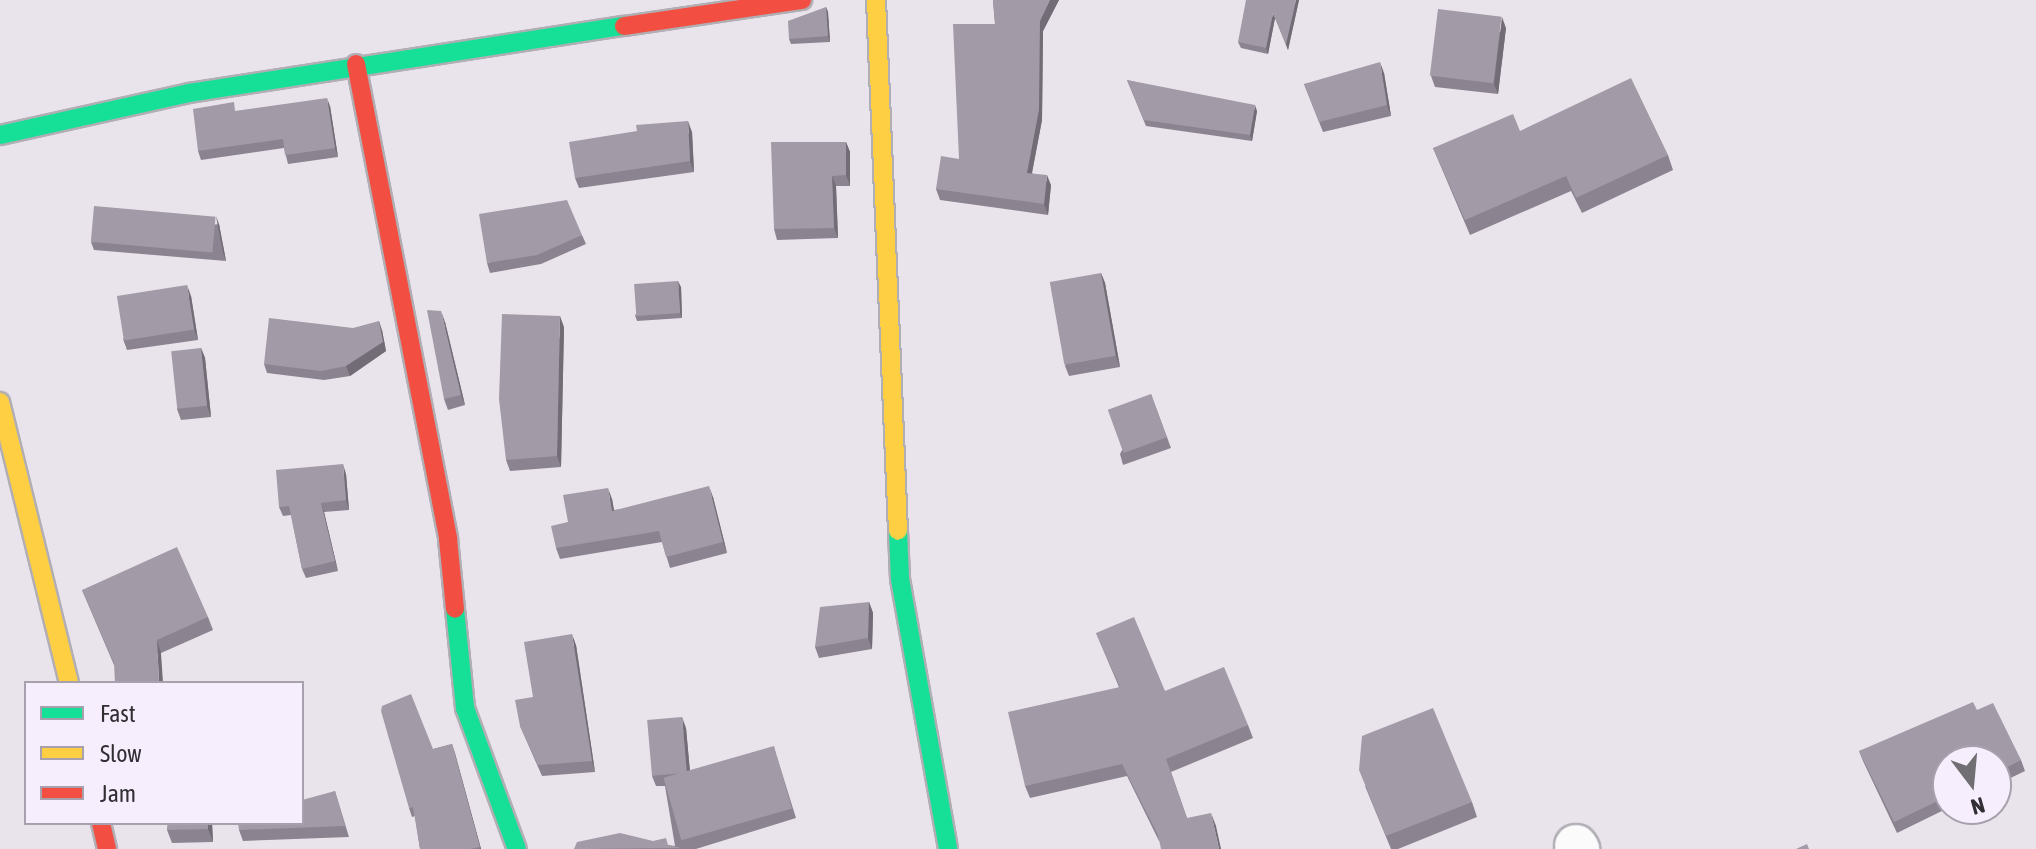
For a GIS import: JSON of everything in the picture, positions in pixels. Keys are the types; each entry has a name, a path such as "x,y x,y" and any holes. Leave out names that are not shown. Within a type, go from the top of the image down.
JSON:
{"street":[{"path":"0,135 189,93 356,64 802,0"},
{"path":"876,0 900,579 948,849"},
{"path":"356,64 448,539 465,708 517,849"},
{"path":"0,402 69,681"},
{"path":"101,825 107,849"}],"building":[{"path":"993,0 1050,0 1040,21 1039,110 1027,173 1047,175 1044,204 936,189 941,156 959,159 953,24 995,24"},
{"path":"1246,0 1296,0 1286,44 1273,13 1266,48 1238,42"},
{"path":"826,7 828,36 789,39 788,21"},
{"path":"1438,9 1502,17 1493,83 1430,76"},
{"path":"1380,62 1387,105 1319,122 1304,84"},
{"path":"1631,78 1668,155 1576,198 1566,176 1465,220 1433,148 1513,114 1520,131"},
{"path":"1127,80 1255,105 1250,135 1144,120"},
{"path":"327,98 335,148 285,155 283,139 198,151 193,109 234,102 235,111"},
{"path":"688,121 690,161 575,178 569,142 637,131 636,125"},
{"path":"771,142 846,142 846,175 832,176 834,228 774,229"},
{"path":"567,200 582,235 537,255 487,263 479,214"},
{"path":"94,206 216,217 212,252 91,242"},
{"path":"1101,273 1116,356 1064,365 1050,282"},
{"path":"678,281 680,313 636,316 634,284"},
{"path":"187,285 194,329 124,341 117,296"},
{"path":"427,310 441,311 461,395 444,399"},
{"path":"502,314 560,316 557,456 506,460 499,399"},
{"path":"269,318 353,328 379,321 383,342 346,366 321,371 264,364"},
{"path":"201,348 207,406 177,409 171,351"},
{"path":"1151,394 1167,437 1124,453 1108,410"},
{"path":"343,464 346,500 321,503 335,561 302,569 289,506 279,507 276,470"},
{"path":"709,486 723,542 666,557 659,531 556,548 551,526 568,522 563,495 608,488 612,511"},
{"path":"177,547 208,617 157,640 159,681 115,681 114,663 82,590"},
{"path":"869,602 868,638 815,647 820,607"},
{"path":"1134,617 1165,691 1224,667 1248,725 1166,759 1187,818 1211,813 1219,849 1161,849 1158,835 1122,764 1025,786 1008,712 1120,687 1096,633"},
{"path":"572,634 592,761 538,765 520,726 515,700 533,697 524,642"},
{"path":"411,694 433,749 452,744 480,847 420,849 413,807 409,808 381,711 382,706"},
{"path":"1973,702 1977,710 1993,703 2021,760 2012,765 2012,745 1932,745 1932,804 1894,822 1859,751"},
{"path":"1433,708 1472,802 1386,836 1359,770 1362,736"},
{"path":"682,717 687,773 652,776 647,720"},
{"path":"774,746 792,808 681,840 663,778"},
{"path":"335,791 345,826 239,830 238,825 304,825 304,799"},
{"path":"168,825 208,825 208,829 167,830"},
{"path":"620,833 653,841 666,838 668,845 681,848 574,849 577,842"}],"traffic: fast":[{"path":"0,135 189,93 624,26"},
{"path":"898,531 900,579 948,849"},
{"path":"455,609 465,708 517,849"}],"traffic: slow":[{"path":"876,0 898,531"},
{"path":"0,402 69,681"}],"traffic: jam":[{"path":"624,26 802,0"},
{"path":"356,64 448,539 455,609"},
{"path":"101,825 107,849"}]}
